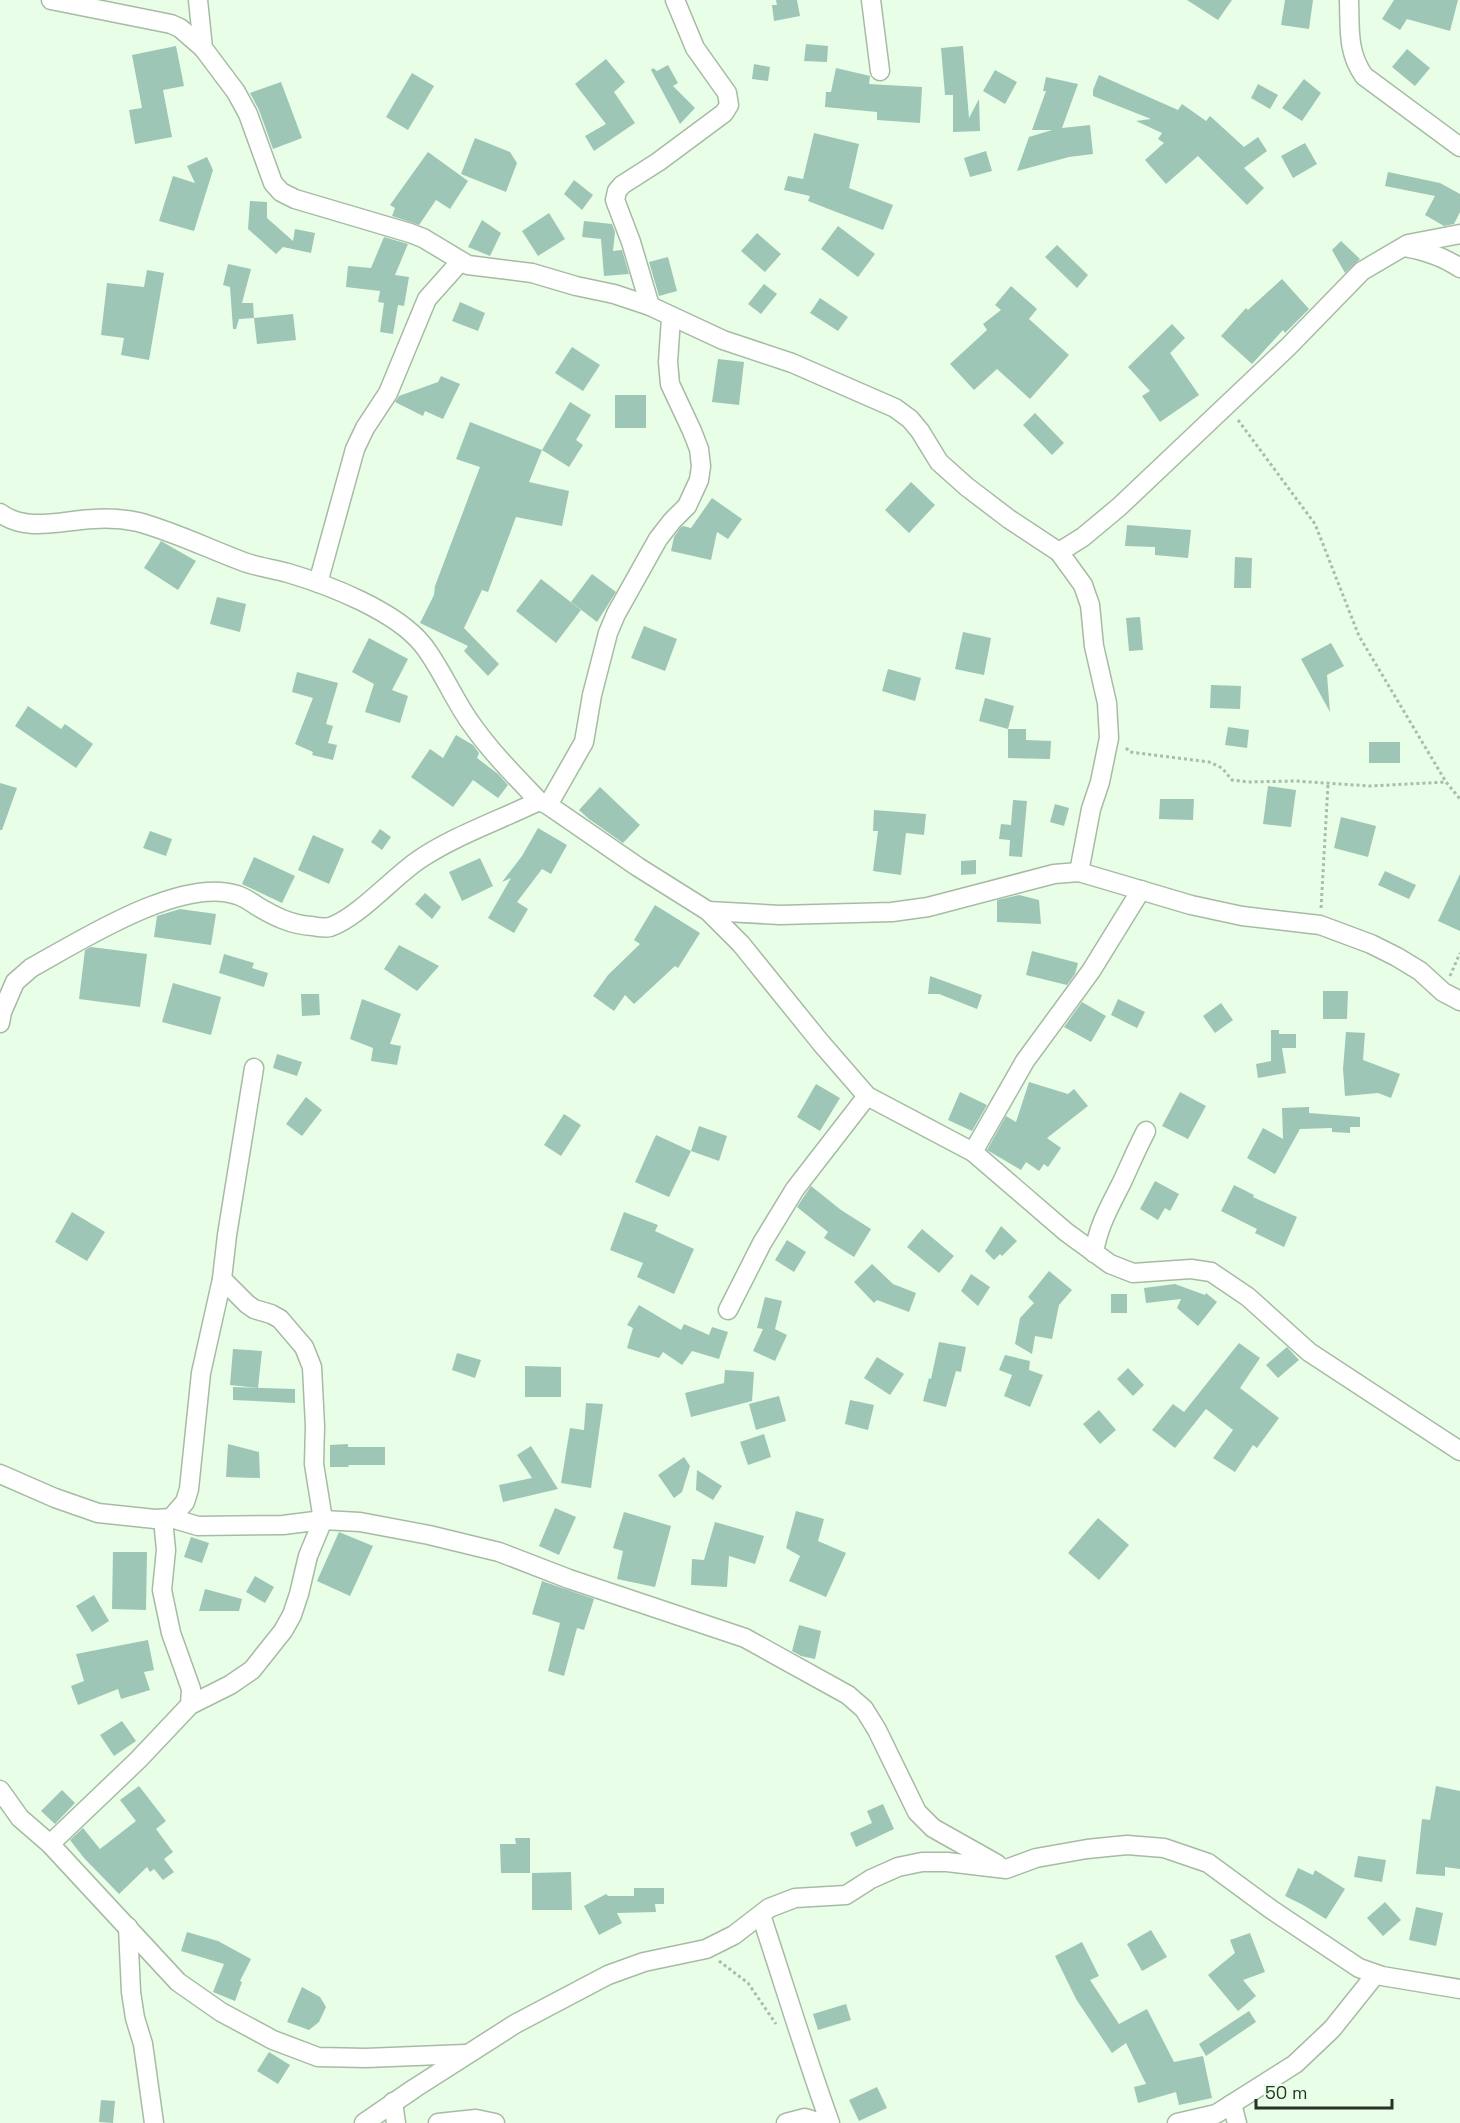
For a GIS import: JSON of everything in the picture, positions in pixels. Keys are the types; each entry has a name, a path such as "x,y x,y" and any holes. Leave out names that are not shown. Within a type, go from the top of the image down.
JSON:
{"street":[{"path":"51,0 171,24 180,28 203,48 236,92 261,145 273,183 281,192 295,199 410,233 468,265 532,273 614,294 650,306 671,318 723,340 792,363 895,408 915,425 939,462 1009,519 1059,552 1083,585 1090,605 1094,646 1107,703 1109,738 1100,782 1091,808 1079,872"},
{"path":"198,0 203,48"},
{"path":"650,306 631,242 615,201 617,191 622,185 658,162 724,112 729,105 727,93 695,48 675,0"},
{"path":"871,0 879,71"},
{"path":"1349,0 1354,62 1364,76 1460,147"},
{"path":"1059,552 1083,537 1119,507 1288,347 1362,271 1402,247 1420,240 1460,234"},
{"path":"1402,247 1427,252 1448,260 1460,268"},
{"path":"318,583 355,449 365,428 388,393 427,300 460,262"},
{"path":"0,1023 2,1012 15,982 31,968 155,904 202,892 237,895 279,919 305,926 327,928 340,922 375,896 423,856 543,803 577,759 584,742 592,695 608,633 616,614 658,539 687,506 699,480 701,465 699,449 670,384 668,363 671,318"},
{"path":"0,513 4,517 31,524 56,524 93,519 130,520 160,528 249,563 318,583 376,609 404,627 423,645 451,693 491,750 543,803 708,911 747,951 867,1096 973,1152 1066,1232 1110,1264 1133,1273 1191,1269 1210,1272 1248,1297 1309,1352 1460,1451"},
{"path":"708,911 780,915 892,912 928,907 1054,874 1079,872 1191,905 1242,916 1320,925 1371,944 1397,957 1420,971 1443,992 1460,1001"},
{"path":"973,1152 1025,1061 1091,971 1141,890"},
{"path":"190,1705 190,1689 165,1611 162,1590 167,1518 185,1502 189,1489 201,1373 222,1279 254,1068"},
{"path":"728,1310 762,1243 795,1189 867,1096"},
{"path":"1094,1252 1106,1210 1146,1131"},
{"path":"50,1844 138,1760 190,1705 230,1685 252,1670 283,1631 292,1615 308,1556 323,1520 314,1464 312,1367 304,1347 280,1319 254,1309 222,1279"},
{"path":"0,1474 98,1513 167,1518 198,1526 299,1524 323,1520 360,1522 429,1535 500,1552 569,1579 745,1638 848,1695 864,1709 877,1730 917,1812 933,1828 1006,1869"},
{"path":"0,1790 20,1818 50,1844 178,1982 197,1997 273,2040 318,2057 366,2058 467,2054"},
{"path":"364,2123 515,2024 608,1975 644,1962 703,1950 734,1935 770,1908 795,1898 846,1895 871,1879 898,1867 922,1862 947,1862 1006,1869 1036,1858 1087,1849 1127,1845 1164,1848 1208,1863 1272,1910 1359,1968 1376,1974 1460,1989"},
{"path":"760,1915 806,2058 830,2123"},
{"path":"128,1927 131,1992 135,2018 143,2044 154,2123"},
{"path":"1177,2123 1216,2114 1295,2064 1332,2029 1376,1974"},
{"path":"393,2102 396,2123"},
{"path":"1232,2104 1237,2123"},
{"path":"786,2123 805,2118 821,2123"},
{"path":"438,2123 476,2119 495,2123"}],"path":[{"path":"1227,405 1315,524 1359,636 1446,782 1460,799"},
{"path":"1109,738 1123,745 1130,752 1216,764 1236,781 1370,786 1446,782"},
{"path":"1320,925 1328,785"},
{"path":"1443,992 1460,953"},
{"path":"703,1950 748,1983 780,2030"}],"building":[{"path":"776,0 797,0 800,16 774,21 772,5 777,5"},
{"path":"1187,0 1232,0 1218,20"},
{"path":"1285,0 1313,0 1309,29 1281,25"},
{"path":"1394,0 1458,0 1450,31 1407,19 1400,30 1382,19"},
{"path":"806,44 828,46 827,62 804,61"},
{"path":"176,46 184,86 163,90 172,137 135,144 129,110 142,108 132,55"},
{"path":"963,46 969,118 979,99 980,131 953,132 953,95 945,95 941,48"},
{"path":"1407,49 1430,68 1415,86 1392,67"},
{"path":"606,59 625,82 614,92 635,123 594,151 585,136 606,124 575,84"},
{"path":"754,64 770,67 768,81 752,79"},
{"path":"668,65 678,83 673,86 695,108 680,124 651,70 653,68 657,71"},
{"path":"836,68 870,76 869,84 922,87 920,123 877,120 877,112 825,107 826,92 831,92"},
{"path":"995,70 1017,82 1005,104 983,91"},
{"path":"412,73 434,86 408,130 386,117"},
{"path":"1099,75 1178,110 1182,104 1206,121 1210,116 1244,147 1258,137 1267,151 1244,168 1264,188 1247,205 1198,156 1166,184 1145,160 1164,143 1158,139 1162,133 1136,121 1151,119 1093,96"},
{"path":"1046,77 1078,84 1062,128 1090,125 1093,154 1069,157 1017,171 1029,137 1052,130 1032,130 1046,91 1043,91"},
{"path":"1304,79 1321,93 1302,121 1282,108"},
{"path":"281,82 302,138 273,149 259,110 250,93"},
{"path":"1258,84 1278,95 1270,109 1251,98"},
{"path":"814,133 859,144 849,188 893,205 883,230 808,201 810,196 784,190 788,176 803,179"},
{"path":"475,138 510,152 517,163 506,192 461,174"},
{"path":"1305,143 1317,164 1293,178 1281,156"},
{"path":"986,151 992,171 970,177 964,158"},
{"path":"428,152 468,181 450,209 436,200 419,225 392,216 395,208 390,205"},
{"path":"207,157 213,170 194,231 159,221 173,176 195,183 187,166"},
{"path":"1388,172 1440,183 1460,194 1460,212 1454,224 1444,226 1425,215 1435,196 1385,186"},
{"path":"574,180 593,195 582,210 564,194"},
{"path":"250,201 267,202 267,218 293,241 295,229 315,233 311,253 283,247 276,254 248,229"},
{"path":"549,213 565,239 538,256 522,231"},
{"path":"482,220 501,233 490,256 468,247"},
{"path":"584,221 612,224 615,232 613,251 622,250 629,274 604,276 601,239 582,237"},
{"path":"838,226 875,254 858,277 821,249"},
{"path":"757,233 781,254 765,272 741,251"},
{"path":"384,237 408,244 395,275 409,277 404,306 398,305 393,334 380,332 384,303 378,302 380,291 346,287 348,266 371,268"},
{"path":"1341,241 1360,259 1345,273 1332,250"},
{"path":"1057,245 1088,275 1077,288 1045,257"},
{"path":"668,257 677,291 659,296 649,262"},
{"path":"228,264 251,269 242,303 253,303 254,318 239,319 236,329 233,329 230,287 223,285"},
{"path":"147,270 164,273 149,360 121,355 124,338 101,335 107,283 144,287"},
{"path":"1282,279 1309,309 1285,333 1283,330 1252,364 1221,336 1246,308 1248,310"},
{"path":"764,284 777,294 761,314 748,304"},
{"path":"1011,286 1037,309 1029,319 1069,355 1030,399 997,369 974,390 950,364 987,330 983,324 1001,310 995,305"},
{"path":"820,298 848,317 838,331 810,313"},
{"path":"460,302 485,313 478,331 452,321"},
{"path":"293,314 296,340 257,344 254,318"},
{"path":"1172,324 1185,338 1170,353 1199,395 1160,422 1142,396 1150,391 1128,367"},
{"path":"572,347 600,365 583,391 555,373"},
{"path":"718,359 744,362 739,405 712,402"},
{"path":"441,376 460,384 443,419 425,411 423,416 395,402 399,396 438,382"},
{"path":"615,395 646,395 646,428 615,428"},
{"path":"570,402 591,415 576,440 583,445 569,467 542,450"},
{"path":"1035,413 1064,443 1052,455 1023,425"},
{"path":"470,422 542,450 529,482 569,491 562,526 516,517 488,592 482,590 464,628 499,664 488,676 464,651 468,646 420,623 434,595 435,586 480,467 456,459"},
{"path":"911,482 935,505 909,533 885,510"},
{"path":"712,498 742,519 728,539 717,532 711,560 671,551 674,537 680,528 683,526 691,528"},
{"path":"1127,525 1191,530 1188,558 1155,555 1155,547 1125,546"},
{"path":"161,541 196,561 178,590 144,568"},
{"path":"1235,557 1252,558 1251,588 1234,588"},
{"path":"592,574 616,592 597,622 571,602"},
{"path":"541,579 581,610 556,643 516,611"},
{"path":"217,597 246,604 240,632 210,624"},
{"path":"1140,617 1143,650 1129,651 1126,618"},
{"path":"644,626 677,639 665,671 631,658"},
{"path":"963,632 991,638 984,675 955,669"},
{"path":"369,638 408,659 392,690 408,696 400,723 365,712 374,684 352,672"},
{"path":"1331,643 1344,666 1327,675 1330,712 1301,659"},
{"path":"888,669 921,678 915,701 882,691"},
{"path":"297,672 338,683 326,724 333,726 328,743 337,745 333,760 312,755 313,752 295,744 313,698 292,692"},
{"path":"1211,685 1241,686 1240,709 1210,708"},
{"path":"985,698 1014,706 1008,729 979,721"},
{"path":"28,706 61,729 65,724 93,744 76,768 15,726"},
{"path":"1228,727 1249,730 1247,748 1225,745"},
{"path":"1008,729 1026,729 1026,740 1051,741 1050,759 1008,758"},
{"path":"456,735 473,745 479,753 477,758 508,785 498,798 473,780 453,807 411,777 430,749 443,758"},
{"path":"1369,742 1400,742 1400,763 1369,763"},
{"path":"0,783 17,788 2,830 0,830"},
{"path":"1268,786 1296,790 1291,827 1263,824"},
{"path":"600,787 640,825 623,843 579,810"},
{"path":"1160,799 1194,799 1193,820 1159,819"},
{"path":"1013,800 1027,801 1022,857 1009,856 1010,840 999,839 1001,824 1011,825"},
{"path":"1055,804 1069,808 1064,826 1050,822"},
{"path":"874,810 926,814 924,835 906,833 901,875 873,871 878,831 873,831"},
{"path":"1341,817 1376,826 1368,857 1334,848"},
{"path":"538,828 567,845 551,874 542,869 517,902 528,909 514,933 488,918 511,878 502,882 522,856"},
{"path":"380,829 391,837 382,850 371,842"},
{"path":"150,831 172,839 166,856 143,848"},
{"path":"313,835 344,849 329,884 298,870"},
{"path":"254,857 295,876 282,903 242,884"},
{"path":"480,858 493,886 462,901 449,872"},
{"path":"976,860 976,874 961,875 961,861"},
{"path":"1385,871 1416,885 1409,899 1378,885"},
{"path":"1460,874 1460,931 1438,921"},
{"path":"425,893 441,907 432,919 415,904"},
{"path":"1019,895 1039,900 1041,924 997,922 997,900"},
{"path":"655,905 700,933 678,968 675,966 634,1004 625,995 614,1011 593,996 608,975 640,944 634,940"},
{"path":"180,909 216,914 211,945 154,937 157,916"},
{"path":"399,945 439,966 417,991 384,969"},
{"path":"91,947 147,954 140,1007 79,999 85,950"},
{"path":"1032,951 1078,963 1075,974 1067,985 1026,975"},
{"path":"224,954 254,963 252,968 268,973 264,987 219,973"},
{"path":"930,976 982,995 977,1009 939,994 928,994"},
{"path":"173,983 221,997 211,1035 162,1022"},
{"path":"1323,991 1348,991 1347,1019 1323,1019"},
{"path":"301,994 319,994 320,1015 302,1016"},
{"path":"362,999 401,1014 390,1044 401,1046 397,1065 371,1061 373,1048 350,1039"},
{"path":"1118,999 1145,1012 1137,1028 1111,1015"},
{"path":"1082,1002 1106,1016 1091,1042 1064,1027"},
{"path":"1221,1003 1233,1020 1215,1033 1203,1016"},
{"path":"1271,1030 1279,1030 1279,1034 1296,1034 1296,1048 1282,1048 1286,1073 1258,1078 1256,1064 1271,1061"},
{"path":"1346,1032 1365,1033 1363,1060 1400,1074 1391,1098 1378,1093 1345,1096 1343,1069"},
{"path":"277,1054 302,1062 297,1076 273,1068"},
{"path":"1029,1082 1068,1094 1074,1089 1088,1106 1047,1138 1061,1148 1048,1167 1044,1164 1039,1171 1026,1162 1021,1170 987,1150 1006,1116 1016,1122"},
{"path":"816,1084 840,1098 820,1131 797,1117"},
{"path":"960,1092 987,1105 972,1131 948,1120"},
{"path":"1180,1092 1206,1106 1188,1139 1162,1126"},
{"path":"306,1097 322,1110 302,1136 286,1124"},
{"path":"1309,1107 1309,1113 1360,1117 1360,1127 1350,1127 1350,1133 1332,1132 1332,1128 1300,1129 1275,1174 1247,1158 1263,1128 1283,1139 1282,1108"},
{"path":"564,1114 581,1125 561,1156 544,1145"},
{"path":"699,1126 727,1136 719,1161 691,1151"},
{"path":"656,1135 691,1151 669,1197 635,1182"},
{"path":"1155,1181 1179,1194 1170,1211 1165,1208 1158,1220 1140,1209"},
{"path":"1234,1185 1254,1195 1253,1197 1297,1217 1284,1247 1255,1233 1257,1229 1221,1211"},
{"path":"811,1186 841,1210 871,1229 854,1257 824,1238 828,1232 797,1207"},
{"path":"72,1212 105,1232 87,1261 55,1242"},
{"path":"624,1212 658,1225 655,1231 694,1249 674,1294 637,1277 643,1263 610,1250"},
{"path":"1001,1226 1017,1241 1002,1256 1000,1254 994,1260 985,1251"},
{"path":"922,1229 954,1256 939,1273 907,1247"},
{"path":"787,1240 806,1252 794,1272 775,1260"},
{"path":"872,1264 893,1284 916,1293 909,1312 877,1300 874,1303 854,1282"},
{"path":"1049,1271 1072,1290 1059,1305 1052,1339 1035,1336 1032,1354 1015,1344 1020,1318 1034,1303 1028,1297"},
{"path":"971,1274 990,1287 978,1306 961,1291"},
{"path":"1175,1284 1205,1295 1206,1293 1217,1302 1198,1326 1177,1308 1181,1299 1146,1303 1144,1288"},
{"path":"1111,1294 1127,1294 1127,1313 1111,1313"},
{"path":"765,1297 782,1301 775,1329 787,1335 775,1361 753,1351 763,1329 757,1328"},
{"path":"639,1305 681,1330 684,1324 709,1335 712,1327 728,1332 719,1359 692,1351 682,1365 663,1352 659,1358 627,1348 633,1328 627,1325"},
{"path":"939,1342 966,1347 961,1372 956,1371 946,1407 923,1401 929,1378 931,1379"},
{"path":"1239,1343 1260,1358 1240,1388 1279,1418 1257,1448 1253,1445 1235,1472 1213,1458 1233,1430 1206,1409 1175,1448 1152,1430 1173,1404 1184,1412"},
{"path":"1287,1347 1299,1360 1278,1378 1266,1365"},
{"path":"233,1349 262,1351 258,1388 230,1385"},
{"path":"457,1353 481,1360 475,1378 452,1370"},
{"path":"1005,1355 1030,1361 1029,1370 1043,1375 1030,1407 1004,1396 1012,1375 999,1370"},
{"path":"877,1357 904,1374 890,1395 864,1378"},
{"path":"525,1366 561,1367 561,1397 525,1397"},
{"path":"1128,1368 1144,1385 1133,1396 1117,1379"},
{"path":"725,1370 754,1372 752,1401 691,1417 685,1393 724,1383"},
{"path":"233,1387 295,1389 295,1403 233,1400"},
{"path":"779,1396 786,1421 756,1430 749,1404"},
{"path":"850,1400 874,1405 868,1430 845,1424"},
{"path":"586,1403 603,1404 591,1488 561,1483 570,1428 584,1430"},
{"path":"1099,1410 1116,1430 1100,1444 1083,1424"},
{"path":"764,1434 771,1457 748,1465 740,1442"},
{"path":"228,1444 259,1452 260,1478 226,1477"},
{"path":"348,1444 348,1447 385,1447 385,1465 330,1467 330,1445"},
{"path":"531,1446 558,1489 503,1502 499,1485 532,1478 517,1455"},
{"path":"684,1457 690,1466 682,1492 674,1498 658,1475"},
{"path":"697,1470 722,1486 713,1500 696,1490"},
{"path":"555,1508 576,1517 559,1555 539,1546"},
{"path":"796,1511 824,1519 818,1541 846,1553 826,1597 789,1581 800,1556 786,1548"},
{"path":"624,1512 671,1526 655,1587 617,1579 623,1551 613,1548"},
{"path":"1098,1518 1129,1545 1099,1580 1068,1553"},
{"path":"715,1522 764,1536 755,1564 729,1556 727,1587 691,1585 692,1559 704,1560"},
{"path":"339,1532 373,1546 350,1596 317,1581"},
{"path":"191,1537 209,1543 202,1563 184,1557"},
{"path":"113,1552 147,1552 146,1610 112,1609"},
{"path":"255,1576 274,1587 265,1603 246,1592"},
{"path":"542,1581 594,1599 584,1630 577,1628 564,1676 548,1671 560,1623 532,1614"},
{"path":"205,1589 242,1599 239,1611 199,1611"},
{"path":"94,1595 109,1621 92,1632 76,1606"},
{"path":"799,1625 821,1631 815,1659 792,1651"},
{"path":"148,1640 154,1670 144,1672 150,1690 121,1699 118,1689 78,1705 71,1686 84,1681 76,1654"},
{"path":"122,1721 136,1741 114,1756 100,1735"},
{"path":"139,1786 166,1821 156,1829 173,1852 164,1859 174,1872 163,1880 154,1869 150,1872 147,1867 119,1894 70,1840 83,1828 100,1849 136,1821 120,1800"},
{"path":"1436,1786 1460,1791 1460,1869 1445,1867 1445,1876 1416,1874 1422,1819 1430,1820"},
{"path":"62,1790 75,1803 55,1824 41,1811"},
{"path":"883,1804 894,1829 856,1847 850,1833 872,1823 867,1811"},
{"path":"515,1838 530,1838 530,1873 501,1873 500,1844 516,1844"},
{"path":"1358,1856 1386,1860 1382,1882 1354,1877"},
{"path":"1298,1868 1313,1875 1315,1870 1345,1889 1326,1919 1285,1896"},
{"path":"571,1872 572,1910 532,1910 532,1873"},
{"path":"634,1888 664,1888 664,1904 655,1904 656,1912 617,1913 622,1923 599,1935 584,1906 606,1894 608,1896 634,1896"},
{"path":"1385,1902 1401,1920 1383,1936 1367,1918"},
{"path":"1416,1907 1443,1913 1436,1946 1409,1940"},
{"path":"1151,1930 1167,1957 1142,1971 1127,1944"},
{"path":"187,1932 218,1941 251,1959 240,1981 242,1982 235,2001 213,1992 224,1964 181,1951"},
{"path":"1250,1933 1265,1972 1243,1980 1256,1996 1238,2011 1208,1975 1235,1953 1230,1940"},
{"path":"1082,1942 1099,1976 1090,1980 1119,2024 1147,2009 1174,2062 1203,2056 1212,2098 1179,2105 1176,2092 1138,2103 1134,2087 1146,2084 1126,2043 1112,2053 1076,1999 1055,1956"},
{"path":"302,1987 320,1997 326,2007 319,2022 309,2030 287,2022"},
{"path":"846,2004 851,2020 818,2030 813,2014"},
{"path":"1249,2011 1256,2022 1206,2056 1199,2044"},
{"path":"269,2052 290,2065 278,2084 257,2071"},
{"path":"877,2087 887,2108 859,2121 849,2100"},
{"path":"101,2100 115,2101 113,2123 99,2122"}]}
